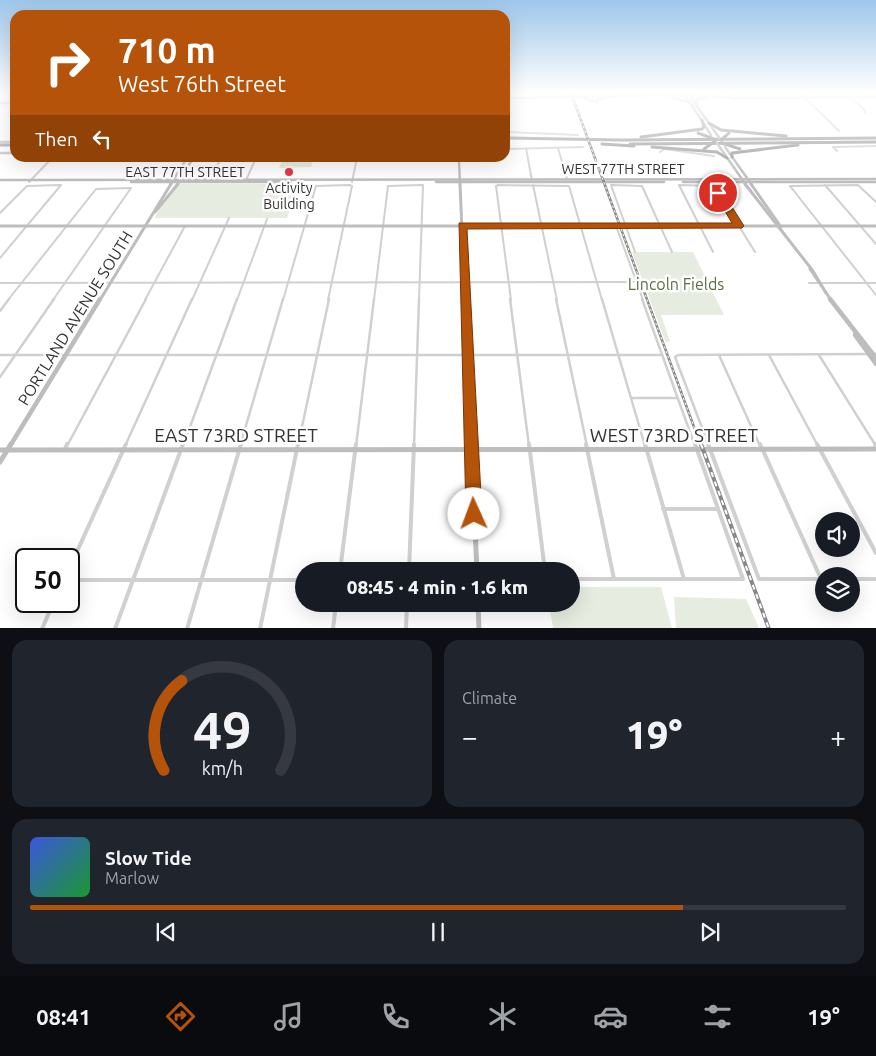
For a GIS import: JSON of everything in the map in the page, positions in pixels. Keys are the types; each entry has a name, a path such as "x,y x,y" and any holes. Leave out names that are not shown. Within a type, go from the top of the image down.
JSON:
{"highway":[{"path":"596,140 644,137 704,128 703,122"},
{"path":"709,123 717,129 833,138"},
{"path":"681,131 698,133 740,149 760,150"},
{"path":"692,150 704,149 729,133 745,132"},
{"path":"510,139 876,137"},
{"path":"510,139 717,152 727,158"},
{"path":"717,140 726,148"},
{"path":"602,144 841,142 876,144"},
{"path":"732,157 732,153 735,151 841,142"}],"main road":[{"path":"709,123 717,140"},
{"path":"459,162 460,181"},
{"name":"EAST 77TH STREET","path":"0,181 29,183"},
{"path":"743,181 779,226"},
{"name":"WEST 77TH STREET","path":"743,181 749,181"},
{"path":"749,181 779,226"},
{"name":"PORTLAND AVENUE SOUTH","path":"146,226 155,212"},
{"path":"810,269 820,283"},
{"path":"478,612 479,628"}],"street":[{"path":"704,122 743,181"},
{"path":"830,122 839,131"},
{"path":"510,132 578,135"},
{"path":"838,151 833,146 876,144"},
{"path":"510,149 583,147"},
{"path":"526,148 614,579"},
{"path":"558,148 567,179"},
{"path":"726,148 749,181"},
{"path":"660,152 664,149 714,156"},
{"path":"0,213 48,162"},
{"name":"PORTLAND AVENUE SOUTH","path":"155,212 185,162"},
{"name":"PORTLAND AVENUE SOUTH","path":"155,212 180,181 190,162"},
{"path":"210,180 219,162"},
{"path":"246,180 254,162"},
{"path":"260,628 357,162"},
{"name":"WEST 77TH STREET","path":"532,182 567,179 743,181"},
{"path":"392,182 420,180"},
{"name":"EAST 77TH STREET","path":"180,181 460,181"},
{"path":"460,181 476,562"},
{"name":"WEST 77TH STREET","path":"460,181 743,181"},
{"name":"EAST 77TH STREET","path":"29,183 460,181"},
{"name":"WEST 77TH STREET","path":"749,181 876,181"},
{"path":"187,628 316,186 352,182"},
{"path":"544,562 496,186 532,182 569,186 684,579"},
{"path":"0,258 62,186 29,183"},
{"path":"824,185 876,244"},
{"path":"876,202 860,185 790,186 876,295"},
{"path":"341,562 388,186 424,186 409,562"},
{"path":"635,252 610,186 642,186 672,252"},
{"path":"713,252 678,186 714,186 755,252"},
{"path":"0,311 96,189 132,189 0,377"},
{"path":"78,548 229,218"},
{"path":"115,628 267,219"},
{"path":"0,226 876,226"},
{"name":"PORTLAND AVENUE SOUTH","path":"0,462 146,226"},
{"path":"65,449 185,226"},
{"path":"580,579 743,579 616,226"},
{"path":"779,226 810,269"},
{"path":"0,283 637,282"},
{"path":"809,283 876,283"},
{"path":"820,283 856,334 874,355 876,364"},
{"path":"769,354 876,553"},
{"path":"819,354 876,448"},
{"path":"0,355 662,355"},
{"path":"815,579 759,579 675,358 678,355 874,355"},
{"path":"718,355 817,567"},
{"path":"631,398 678,398"},
{"name":"WEST 73RD STREET","path":"472,450 876,448"},
{"name":"EAST 73RD STREET","path":"0,450 472,450"},
{"path":"663,509 718,509"},
{"path":"860,579 876,579"},
{"path":"80,580 295,580"},
{"path":"333,628 335,612"},
{"path":"406,628 407,612"},
{"path":"42,628 49,613"}],"green space":[{"path":"281,162 313,162 311,167 279,168"},
{"path":"175,184 298,184 287,218 154,218"},
{"name":"Lincoln Fields","path":"632,252 693,252 724,315 661,315 670,341 666,343"},
{"path":"580,587 661,587 672,628 553,628 550,612 580,612"},
{"path":"674,597 746,599 759,628 676,628"}],"railway":[{"path":"582,122 701,446"},
{"path":"701,444 769,628"}],"place":[{"name":"Activity Building","path":"289,172"}],"route":[{"path":"474,514 462,226 739,226 718,193"}]}
